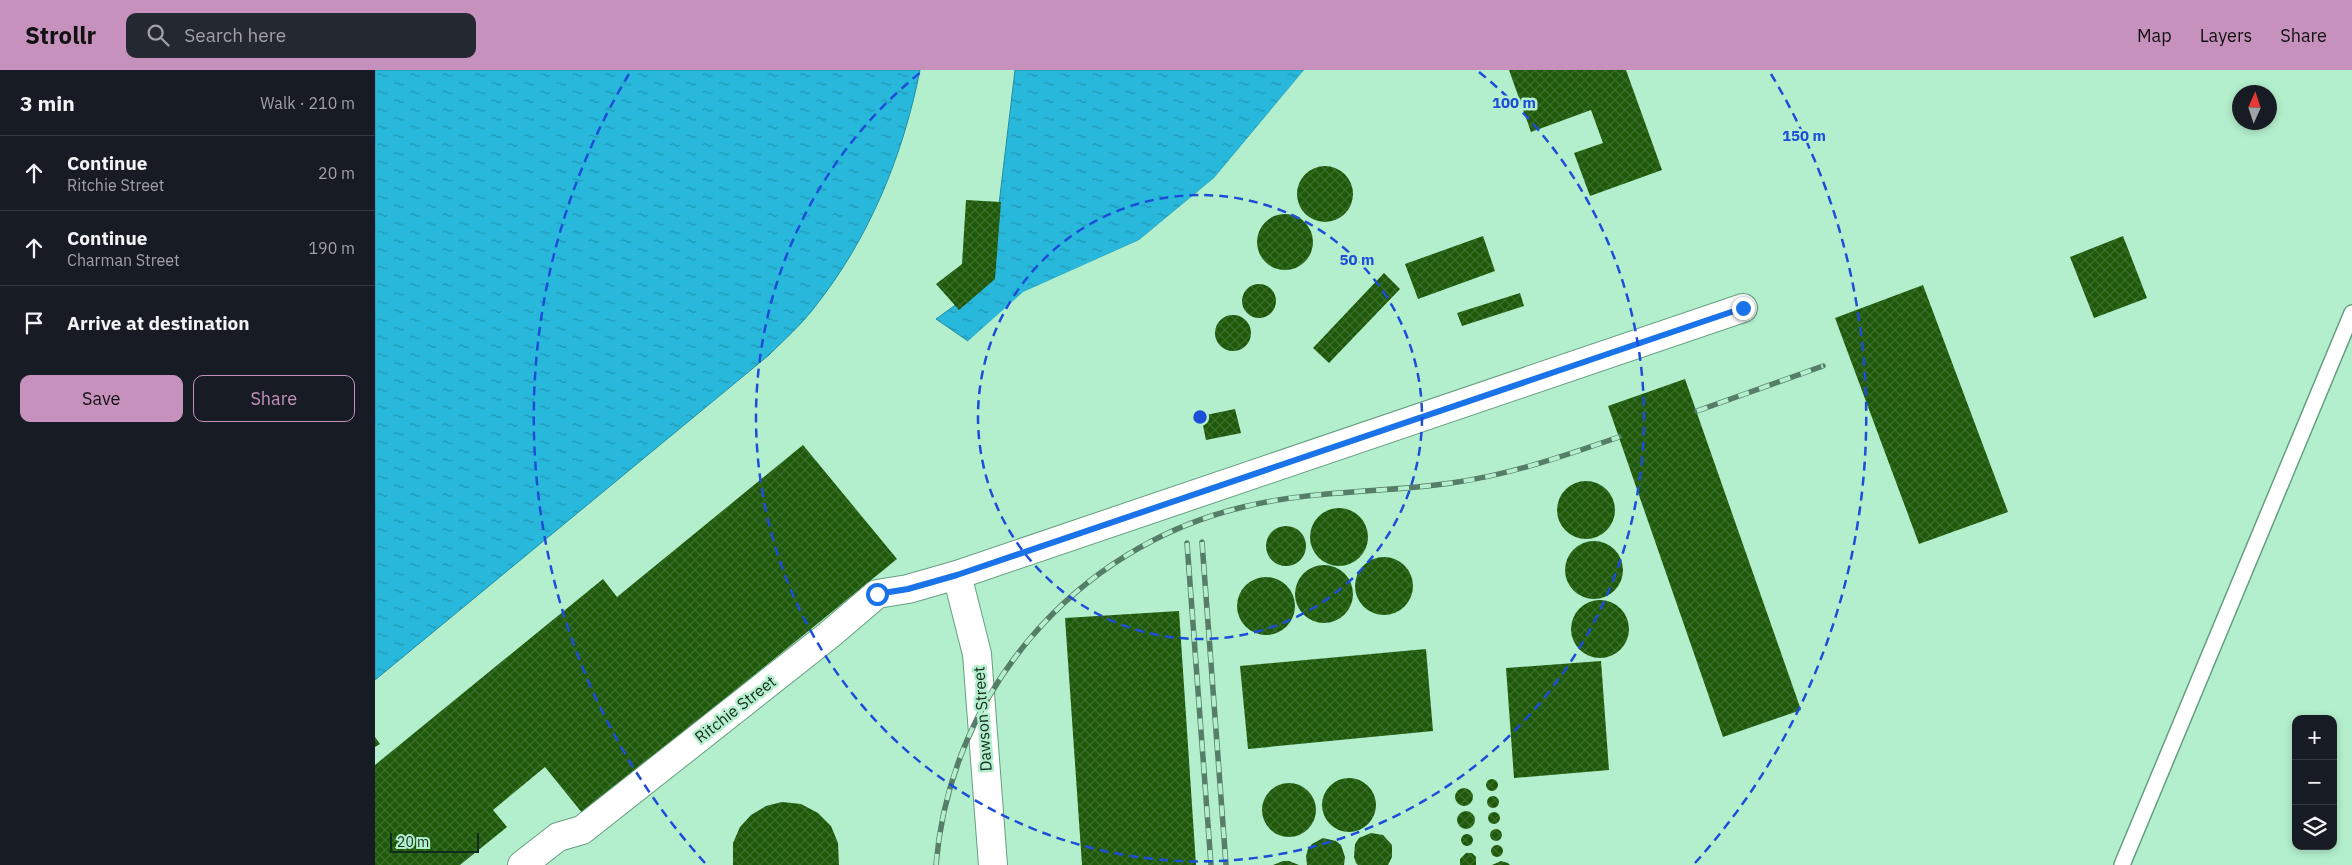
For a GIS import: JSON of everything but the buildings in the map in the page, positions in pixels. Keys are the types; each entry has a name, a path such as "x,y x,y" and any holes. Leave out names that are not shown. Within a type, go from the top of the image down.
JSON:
{"street":[{"name":"Ritchie Street","path":"522,865 558,837 582,830 877,594 908,589 957,575 1743,308"},
{"name":"Dawson Street","path":"957,575 977,654 993,865"}],"lane":[{"path":"2122,865 2352,313"}],"water":[{"path":"375,70 920,70 904,134 881,195 851,254 834,281 804,320 769,355 375,680"},
{"path":"1015,70 1304,70 1214,178 1139,240 1024,292 968,341 936,319 990,280"}],"pier":[{"path":"1304,70 1307,70 1215,180 1141,242 1025,294 970,343 968,341 1023,292 1139,240 1214,178"}],"railway":[{"path":"1697,411 1823,366"},
{"path":"936,865 946,802 966,742 995,687 1032,636 1076,592 1126,556 1182,527 1243,507 1295,497 1473,480 1536,464 1619,437"},
{"path":"1202,542 1226,865"},
{"path":"1187,543 1211,865"}],"route":[{"path":"877,594 908,589 957,575 1646,343 1743,308"}]}
